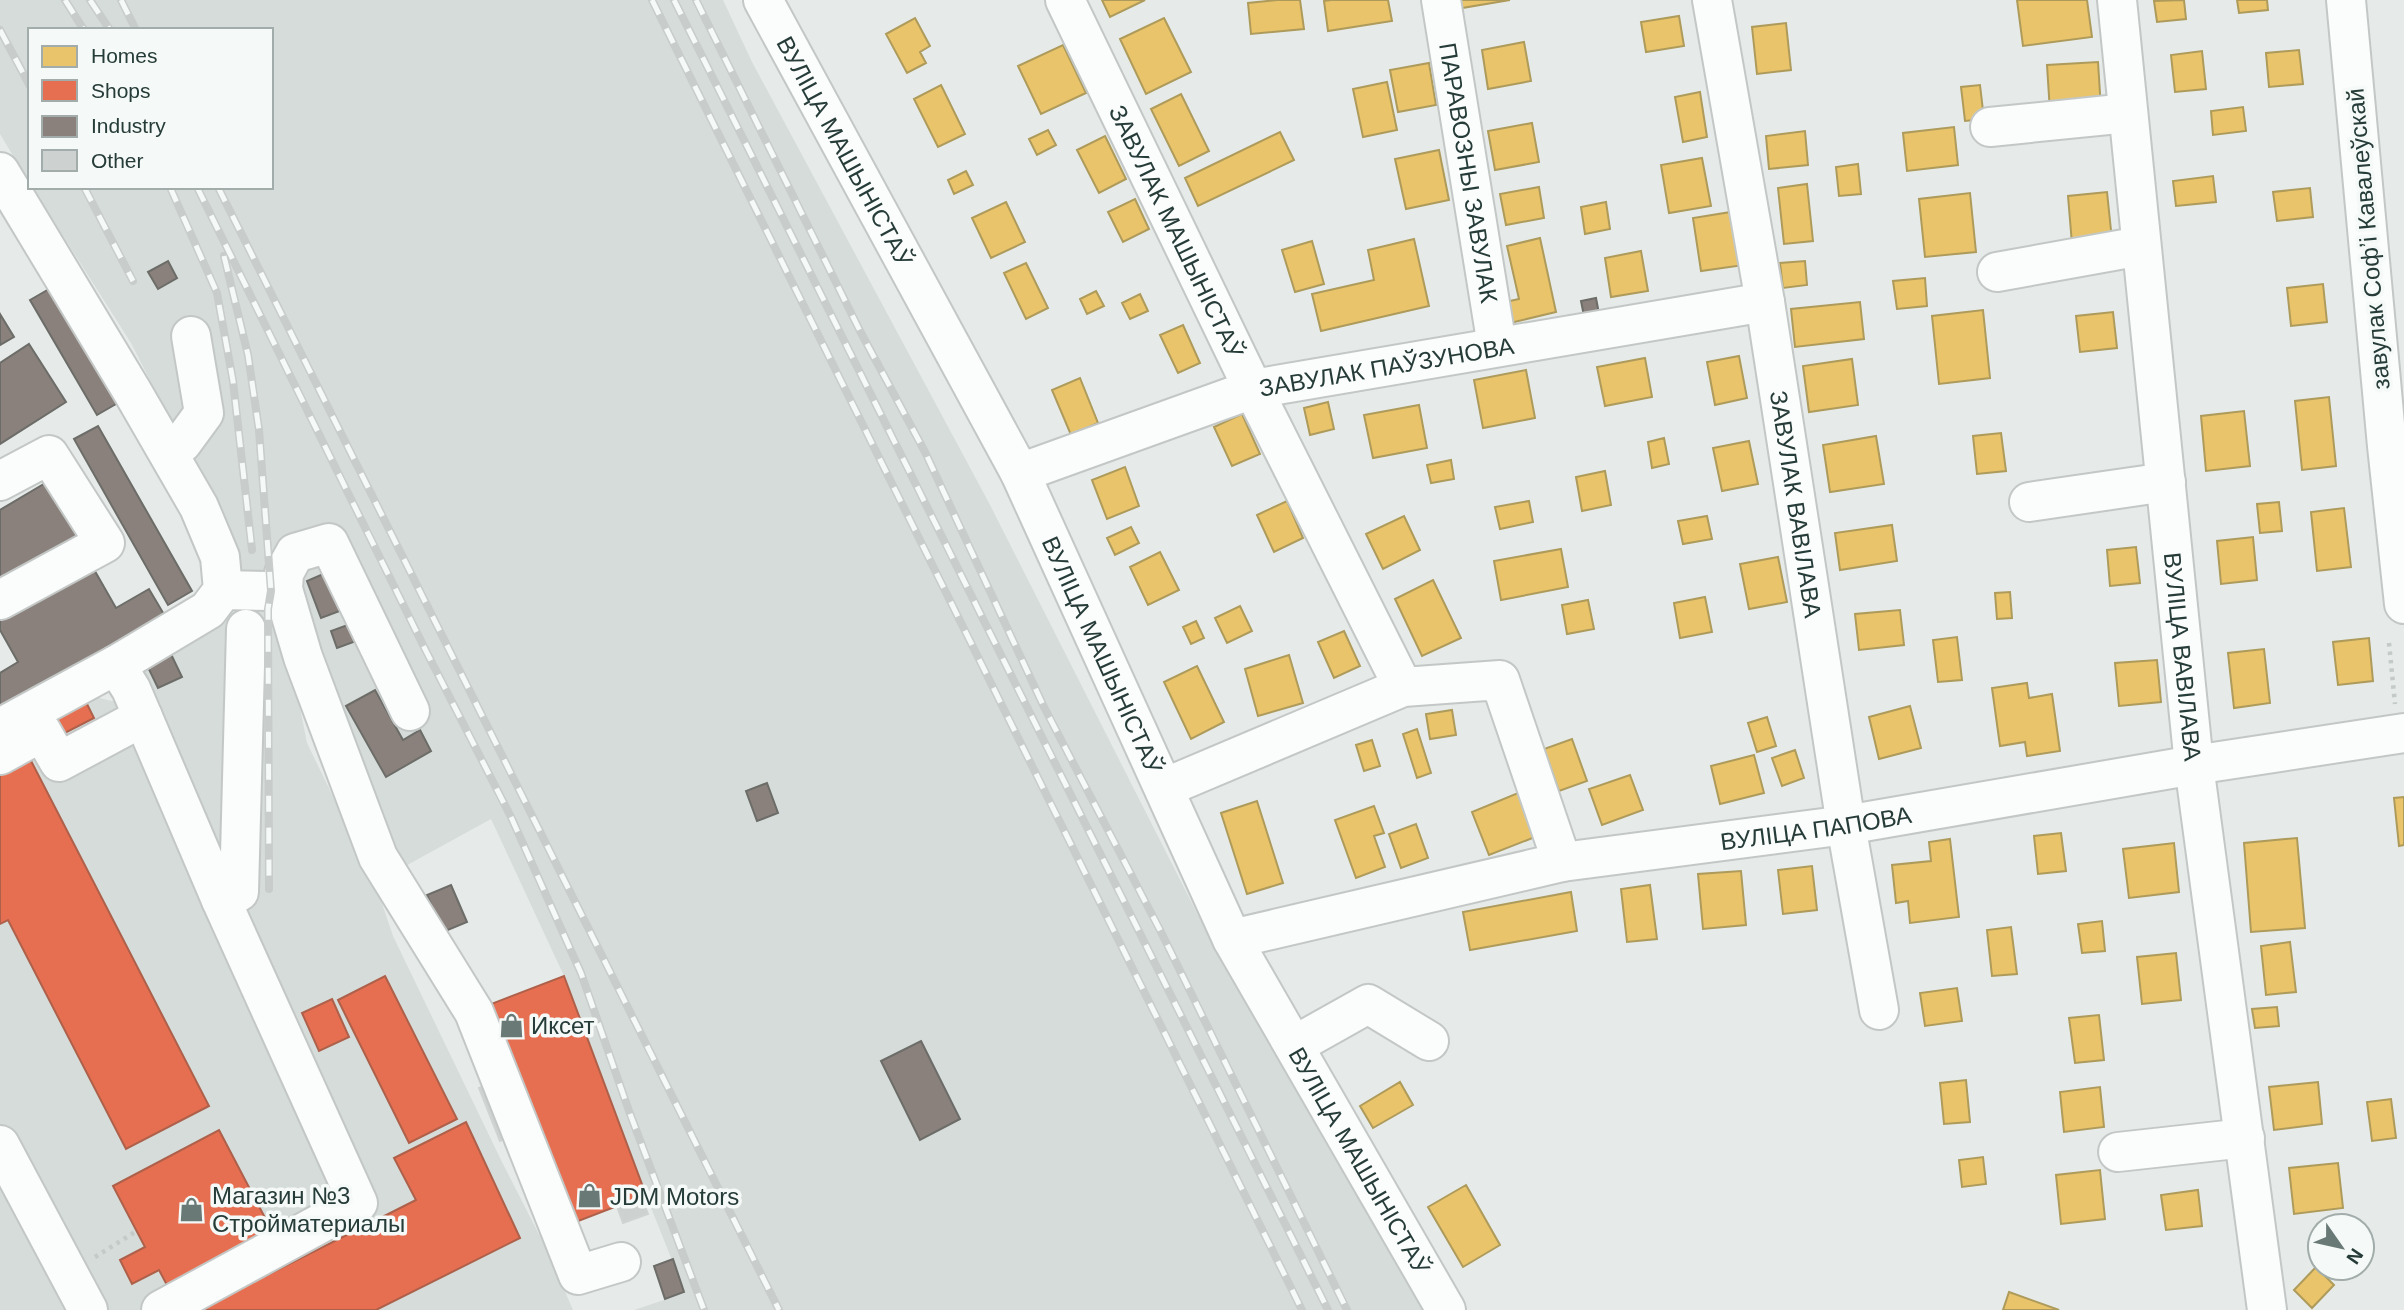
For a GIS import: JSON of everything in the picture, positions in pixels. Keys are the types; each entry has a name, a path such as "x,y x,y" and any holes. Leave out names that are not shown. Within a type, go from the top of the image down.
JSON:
{"street":[{"name":"ВУЛІЦА МАШЫНІСТАЎ","path":"763,0 1020,472 1232,939 1446,1310"},
{"name":"ЗАВУЛАК МАШЫНІСТАЎ","path":"1065,0 1253,389 1403,687"},
{"name":"ПАРАВОЗНЫ ЗАВУЛАК","path":"1441,0 1497,346"},
{"name":"ЗАВУЛАК ВАВІЛАВА","path":"1712,0 1765,302 1846,825 1879,1010"},
{"name":"ВУЛІЦА ВАВІЛАВА","path":"2116,0 2194,765 2267,1310"},
{"name":"завулак Софʼі Кавалеўскай","path":"2346,0 2395,445 2404,604"},
{"path":"1990,127 2128,113"},
{"path":"0,172 199,507 219,557 223,590 208,610 0,728"},
{"path":"1997,272 2141,246"},
{"name":"ЗАВУЛАК ПАЎЗУНОВА","path":"1020,472 1253,389 1765,302"},
{"path":"168,452 182,443 204,413 191,336"},
{"path":"0,481 49,455 106,543 0,600"},
{"path":"2029,502 2165,482"},
{"path":"410,711 329,543 295,553 284,573 283,589 303,657 377,856 474,1012 578,1275 621,1262"},
{"path":"223,590 283,589"},
{"path":"221,900 239,892 246,629"},
{"path":"116,664 131,689 221,900 358,1202 161,1310"},
{"path":"1164,788 1403,687 1500,680 1562,862"},
{"path":"0,755 42,732 59,762 143,718"},
{"name":"ВУЛІЦА ПАПОВА","path":"1232,939 1562,862 1846,825 2194,765 2404,733"},
{"path":"1295,1045 1368,1004 1429,1041"},
{"path":"2118,1152 2245,1138"},
{"path":"0,1145 88,1310"}],"path":[{"path":"68,1273 135,1232"}],"shaded area":[{"path":"0,0 723,0 752,62 989,503 1208,935 1330,1151 1426,1310 634,1310 685,1293 564,976 491,819 400,869 295,585 238,582 229,528 131,343 33,189 273,189 273,28 28,28 28,181 0,134"},
{"path":"240,608 280,609 307,743 375,883 393,936 548,1252 573,1310 0,1310 0,738 82,694 112,701 146,681 144,659"}],"building: Homes":[{"path":"1102,0 1145,0 1110,17"},
{"path":"1300,0 1304,29 1251,34 1248,3"},
{"path":"1388,0 1392,21 1328,31 1324,1"},
{"path":"1460,0 1510,0 1462,8"},
{"path":"2017,0 2087,0 2092,37 2023,46"},
{"path":"2184,0 2186,19 2157,22 2154,1"},
{"path":"2237,0 2267,0 2268,10 2239,13"},
{"path":"1679,16 1684,46 1646,52 1641,22"},
{"path":"915,18 930,46 920,52 926,63 907,73 886,34"},
{"path":"1164,18 1191,72 1146,94 1120,39"},
{"path":"1786,23 1791,70 1757,74 1752,27"},
{"path":"1524,42 1531,81 1488,89 1482,50"},
{"path":"1063,45 1086,93 1041,114 1018,66"},
{"path":"2299,50 2303,84 2269,87 2266,53"},
{"path":"2202,51 2206,89 2175,92 2171,55"},
{"path":"2098,62 2101,109 2050,112 2047,65"},
{"path":"1429,63 1436,105 1398,112 1390,70"},
{"path":"1387,82 1397,130 1363,137 1353,89"},
{"path":"941,85 965,134 938,147 914,99"},
{"path":"1980,85 1984,119 1965,121 1961,87"},
{"path":"1700,92 1707,137 1683,142 1675,97"},
{"path":"1181,94 1209,151 1179,166 1151,109"},
{"path":"2243,107 2246,131 2213,135 2211,111"},
{"path":"1532,123 1539,162 1495,170 1488,131"},
{"path":"1954,127 1958,165 1907,171 1903,133"},
{"path":"1048,130 1056,145 1037,155 1029,139"},
{"path":"1805,131 1808,165 1769,169 1766,136"},
{"path":"1280,132 1294,160 1198,206 1185,178"},
{"path":"1105,136 1126,179 1099,193 1077,150"},
{"path":"1439,150 1449,200 1406,209 1395,159"},
{"path":"1702,158 1711,206 1669,213 1661,165"},
{"path":"1858,164 1861,194 1839,196 1836,167"},
{"path":"966,171 973,185 954,194 948,180"},
{"path":"2213,176 2216,202 2176,206 2173,181"},
{"path":"1807,184 1813,241 1784,244 1778,188"},
{"path":"1539,187 1544,218 1506,225 1500,194"},
{"path":"2310,188 2313,217 2277,221 2273,192"},
{"path":"2107,192 2112,240 2072,244 2068,196"},
{"path":"1970,193 1976,252 1925,257 1919,199"},
{"path":"1135,199 1149,229 1123,242 1108,212"},
{"path":"1006,202 1025,242 991,258 972,218"},
{"path":"1606,202 1610,229 1585,234 1581,207"},
{"path":"1737,211 1744,265 1701,271 1693,218"},
{"path":"1540,238 1556,312 1510,323 1505,302 1519,299 1507,246"},
{"path":"1414,239 1429,306 1321,331 1312,294 1374,280 1368,250"},
{"path":"1312,241 1324,284 1295,292 1282,250"},
{"path":"1641,251 1648,291 1611,297 1605,258"},
{"path":"1805,261 1807,285 1783,288 1780,263"},
{"path":"1026,263 1048,308 1026,319 1004,273"},
{"path":"1925,278 1927,306 1897,309 1893,281"},
{"path":"2323,284 2327,322 2291,326 2287,288"},
{"path":"1096,291 1104,306 1087,314 1080,299"},
{"path":"1140,294 1148,311 1130,319 1122,303"},
{"path":"1860,302 1864,339 1795,347 1791,309"},
{"path":"1983,310 1990,378 1939,384 1932,316"},
{"path":"2113,312 2117,348 2080,352 2076,316"},
{"path":"1183,325 1200,363 1178,373 1160,335"},
{"path":"1739,356 1747,398 1715,405 1707,362"},
{"path":"1645,358 1652,397 1605,406 1597,367"},
{"path":"1852,359 1858,405 1809,412 1803,366"},
{"path":"1526,370 1535,418 1483,428 1474,380"},
{"path":"1080,378 1098,423 1071,435 1052,390"},
{"path":"2329,397 2336,466 2302,470 2295,401"},
{"path":"1328,402 1334,429 1310,435 1304,408"},
{"path":"1419,405 1427,448 1373,458 1364,415"},
{"path":"2244,411 2250,466 2206,471 2201,416"},
{"path":"1242,414 1260,454 1232,466 1214,427"},
{"path":"2001,433 2006,471 1977,474 1973,436"},
{"path":"1876,436 1884,484 1830,492 1823,445"},
{"path":"1664,438 1669,464 1652,468 1648,442"},
{"path":"1749,441 1758,484 1722,491 1713,448"},
{"path":"1451,460 1454,479 1431,483 1427,465"},
{"path":"1125,467 1139,506 1107,519 1092,480"},
{"path":"1605,471 1611,505 1582,511 1576,477"},
{"path":"1287,501 1303,538 1274,552 1257,515"},
{"path":"1529,501 1533,522 1500,529 1495,507"},
{"path":"2279,502 2282,531 2260,533 2257,504"},
{"path":"2344,508 2351,567 2317,571 2311,512"},
{"path":"1404,516 1420,550 1383,569 1366,534"},
{"path":"1707,516 1712,539 1683,544 1678,521"},
{"path":"1892,525 1897,561 1840,570 1835,533"},
{"path":"1131,527 1139,543 1115,555 1107,538"},
{"path":"2253,537 2257,580 2221,584 2217,541"},
{"path":"2136,547 2140,583 2110,586 2107,550"},
{"path":"1561,549 1568,587 1501,600 1494,561"},
{"path":"1160,552 1179,590 1148,605 1130,567"},
{"path":"1778,557 1787,602 1749,609 1740,564"},
{"path":"1433,580 1461,638 1422,656 1395,599"},
{"path":"2010,592 2012,618 1997,619 1995,593"},
{"path":"1705,597 1712,632 1680,638 1674,603"},
{"path":"1588,600 1594,629 1567,634 1562,605"},
{"path":"1240,606 1252,631 1227,643 1215,618"},
{"path":"1900,610 1904,645 1859,650 1855,614"},
{"path":"1196,621 1204,638 1191,644 1183,627"},
{"path":"1344,631 1360,666 1334,678 1318,642"},
{"path":"1957,637 1962,680 1938,682 1933,640"},
{"path":"2369,638 2373,681 2338,685 2333,642"},
{"path":"2264,649 2270,703 2234,708 2228,653"},
{"path":"1289,655 1303,703 1258,716 1245,669"},
{"path":"2157,660 2161,702 2119,706 2115,663"},
{"path":"1197,666 1224,722 1191,739 1164,682"},
{"path":"2027,683 2029,698 2052,694 2060,751 2027,756 2025,742 2000,746 1992,688"},
{"path":"1910,706 1921,748 1879,759 1869,717"},
{"path":"1452,710 1456,735 1430,739 1426,714"},
{"path":"1767,717 1776,746 1757,752 1748,723"},
{"path":"1417,729 1431,773 1417,778 1403,734"},
{"path":"1572,739 1587,781 1559,791 1544,749"},
{"path":"1372,740 1380,766 1364,771 1356,745"},
{"path":"1795,750 1804,778 1782,786 1772,758"},
{"path":"1754,755 1764,793 1720,804 1711,766"},
{"path":"1630,775 1643,810 1602,825 1589,789"},
{"path":"1518,793 1535,837 1489,855 1472,812"},
{"path":"2404,797 2404,845 2399,846 2394,798"},
{"path":"1257,801 1283,883 1247,894 1221,813"},
{"path":"1374,806 1384,833 1374,836 1385,867 1356,878 1335,820"},
{"path":"1416,824 1428,858 1401,868 1389,834"},
{"path":"2061,833 2066,871 2038,874 2034,836"},
{"path":"2297,838 2305,928 2251,932 2244,843"},
{"path":"1950,839 1959,917 1910,923 1908,901 1896,903 1892,865 1931,861 1929,842"},
{"path":"2174,843 2179,892 2129,898 2123,849"},
{"path":"1812,866 1817,910 1783,914 1778,870"},
{"path":"1741,871 1746,925 1703,929 1698,874"},
{"path":"1650,885 1657,939 1627,942 1621,889"},
{"path":"1571,892 1577,931 1470,950 1463,912"},
{"path":"2102,921 2105,951 2082,953 2078,924"},
{"path":"2011,927 2017,974 1992,976 1987,930"},
{"path":"2290,942 2296,992 2266,995 2261,946"},
{"path":"2176,953 2181,1000 2142,1004 2137,957"},
{"path":"1957,988 1962,1021 1925,1026 1920,993"},
{"path":"2277,1007 2279,1026 2255,1028 2252,1009"},
{"path":"2099,1015 2104,1060 2075,1063 2069,1018"},
{"path":"1966,1080 1970,1122 1944,1124 1940,1083"},
{"path":"1400,1082 1413,1105 1373,1128 1360,1106"},
{"path":"2318,1082 2322,1124 2274,1130 2269,1087"},
{"path":"2100,1087 2104,1127 2064,1132 2060,1092"},
{"path":"2391,1099 2396,1138 2372,1141 2367,1102"},
{"path":"1983,1157 1986,1184 1962,1187 1959,1160"},
{"path":"2338,1163 2343,1208 2294,1214 2289,1168"},
{"path":"2100,1170 2105,1219 2061,1224 2056,1175"},
{"path":"1466,1185 1500,1245 1463,1267 1428,1207"},
{"path":"2198,1190 2202,1226 2166,1230 2161,1195"},
{"path":"2306,1277 2306,1282 2331,1282 2334,1285 2312,1308 2294,1290"},
{"path":"2009,1292 2059,1310 2003,1310"}],"building: Shops":[{"path":"84,698 94,718 59,736 48,717"},
{"path":"27,753 209,1106 126,1149 8,920 0,924 0,767"},
{"path":"385,976 457,1119 409,1143 338,1000"},
{"path":"564,976 646,1195 568,1225 486,1006"},
{"path":"332,999 349,1037 319,1051 302,1013"},
{"path":"466,1122 520,1238 376,1310 198,1310 416,1200 394,1158"},
{"name":"Магазин №3 Стройматериалы","path":"219,1130 273,1233 168,1287 159,1270 132,1284 120,1260 145,1247 113,1186"}],"building: Industry":[{"path":"168,261 177,278 158,289 148,272"},
{"path":"56,285 123,400 97,415 30,300"},
{"path":"1596,298 1600,319 1585,321 1581,301"},
{"path":"0,314 14,337 0,345"},
{"path":"29,344 66,402 0,444 0,363"},
{"path":"98,426 192,591 168,605 74,439"},
{"path":"47,482 82,540 0,588 0,510"},
{"path":"92,566 116,608 149,589 169,623 0,720 0,673 18,662 0,630 0,618"},
{"path":"330,571 345,609 321,618 307,581"},
{"path":"353,623 359,640 337,648 331,631"},
{"path":"168,648 182,677 158,688 144,659"},
{"path":"375,690 403,740 420,730 431,751 386,777 346,706"},
{"path":"767,783 778,813 757,821 746,791"},
{"path":"451,885 467,922 443,932 427,895"},
{"path":"921,1041 960,1119 920,1140 881,1061"},
{"path":"673,1259 684,1292 665,1299 654,1266"}],"building: Other":[{"path":"495,1081 517,1134 500,1141 479,1088"},
{"path":"641,1197 648,1214 623,1223 617,1206"}],"railway":[{"path":"65,0 83,28"},
{"path":"90,0 109,28"},
{"path":"121,0 135,28"},
{"path":"652,0 1302,1310"},
{"path":"674,0 1328,1310"},
{"path":"696,0 860,331 925,452 1044,707 1160,930 1347,1310"},
{"path":"0,30 28,82"},
{"path":"85,189 133,281"},
{"path":"171,189 217,293 233,381 252,550"},
{"path":"198,189 511,817 581,973 629,1111 704,1310"},
{"path":"219,189 779,1310"},
{"path":"224,256 248,355 259,430 271,591 268,609 269,889"}],"place":[{"name":"Иксет","path":"511,1025"},
{"name":"JDM Motors","path":"590,1196"},
{"name":"Магазин №3 Стройматериалы","path":"192,1209"}]}
